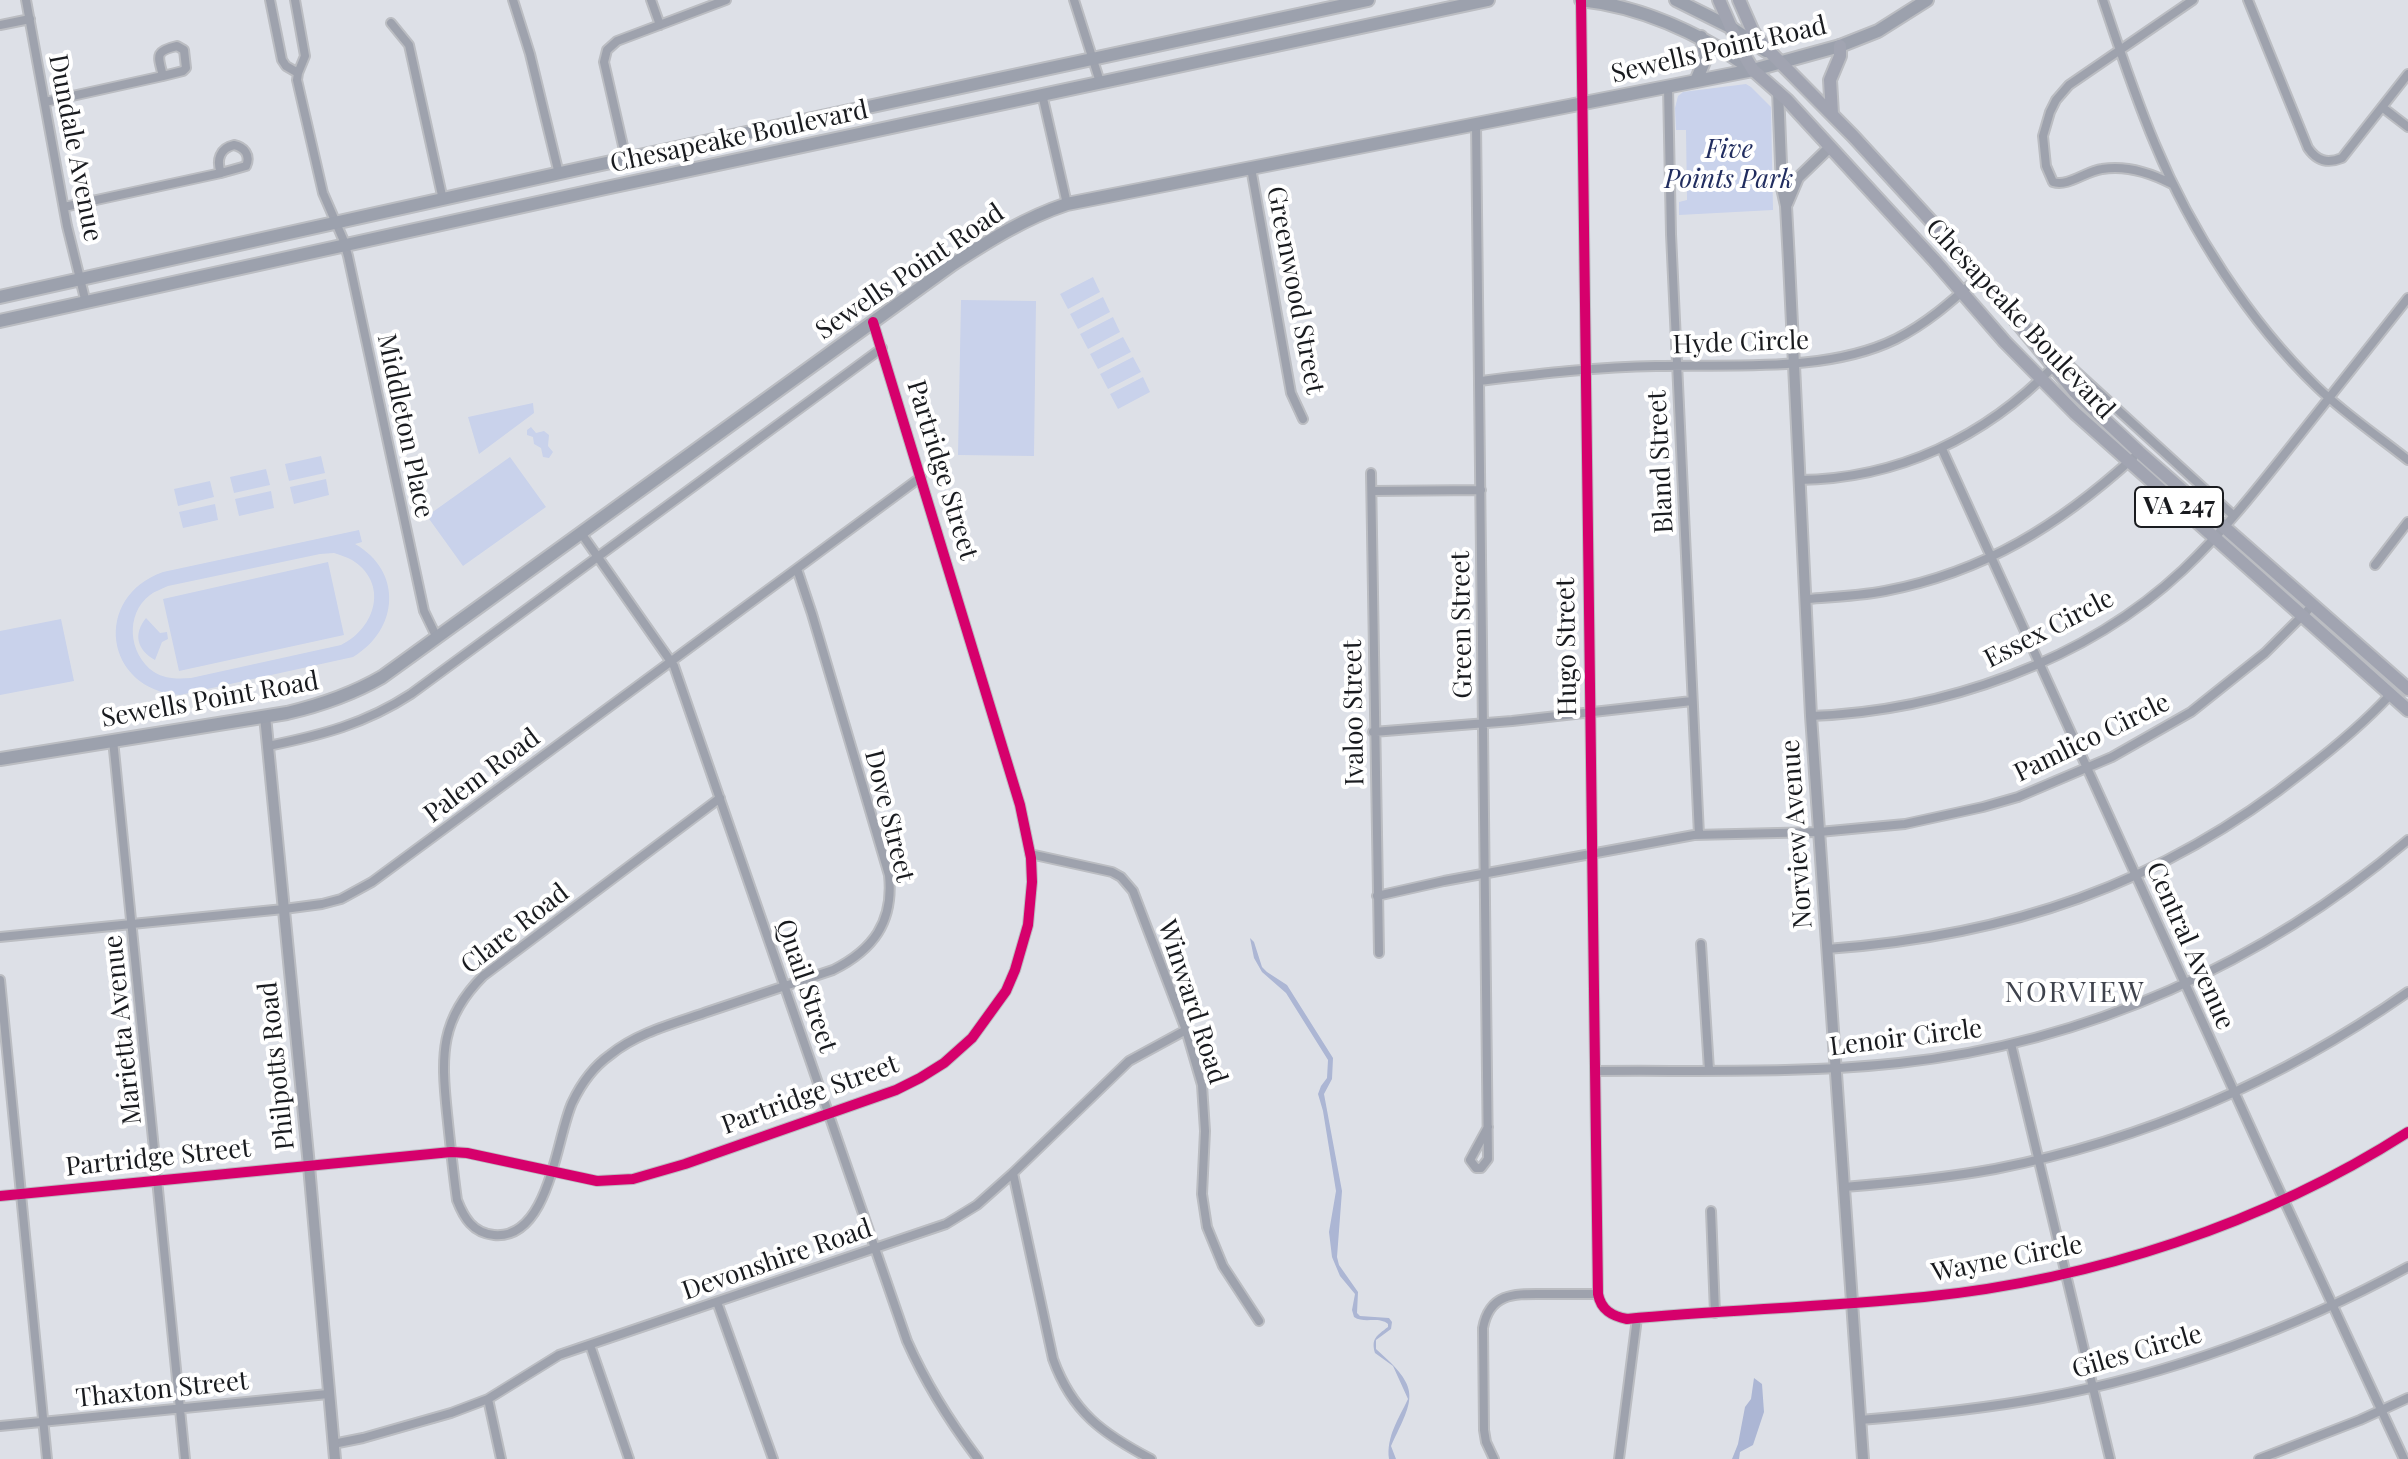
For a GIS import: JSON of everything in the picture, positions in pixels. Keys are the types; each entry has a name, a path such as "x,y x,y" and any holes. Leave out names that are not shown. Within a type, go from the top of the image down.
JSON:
{"main road":[{"name":"Chesapeake Boulevard","path":"0,297 1368,0"},
{"name":"Chesapeake Boulevard","path":"0,321 1483,0"},
{"name":"Chesapeake Boulevard","path":"1581,0 1643,13 1701,37 1753,70 1778,91 2041,379 2214,539 2408,710"},
{"name":"Chesapeake Boulevard","path":"1676,0 1730,27 1782,62 1951,243 2053,367 2091,408 2408,689"},
{"name":"VA 247","path":"1719,0 1753,70"},
{"name":"VA 247","path":"1739,0 1753,32 1782,62"},
{"name":"Sewells Point Road","path":"0,759 316,707 356,692 437,638 873,322 993,238 1030,218 1067,204 1753,70 1840,46 1878,31 1927,0"},
{"path":"1696,81 1706,57 1701,37"},
{"path":"1832,114 1830,80 1840,56 1840,46"}],"street":[{"name":"Dundale Avenue","path":"26,0 64,207 86,303"},
{"path":"270,0 282,60 298,73 305,56 295,0"},
{"path":"513,0 530,54 559,174"},
{"path":"651,0 660,25"},
{"path":"626,159 604,55 612,44 726,0"},
{"path":"1074,0 1100,82"},
{"name":"Hugo Street","path":"1581,0 1598,1294"},
{"path":"2103,0 2146,122 2173,184 2216,261 2267,332 2329,398 2408,460"},
{"path":"2173,184 2140,171 2117,168 2090,172 2063,184 2053,182 2049,178 2043,136 2050,112 2069,85 2193,0"},
{"path":"2248,0 2308,148 2313,155 2326,162 2342,158 2408,74"},
{"path":"0,25 30,19"},
{"path":"391,23 409,45 443,200"},
{"name":"Middleton Place","path":"298,73 297,80 323,193 345,246 424,611 437,638"},
{"path":"45,102 163,76"},
{"name":"Bland Street","path":"1668,87 1677,366 1699,835"},
{"name":"Norview Avenue","path":"1778,91 1811,716 1863,1459"},
{"path":"1042,94 1067,204"},
{"path":"2382,107 2408,127"},
{"name":"Green Street","path":"1476,124 1488,1127"},
{"path":"1786,206 1798,178 1830,147"},
{"name":"Greenwood Street","path":"1251,168 1291,393 1303,419"},
{"path":"64,207 221,173"},
{"name":"Hyde Circle","path":"1480,381 1586,368 1840,358 1895,339 1935,315 1979,277"},
{"name":"Essex Circle","path":"1811,716 1888,709 1976,688 2039,663 2125,615 2180,572 2224,528 2408,298"},
{"path":"2000,301 2234,516"},
{"name":"Partridge Street","path":"0,1196 451,1152 597,1181 633,1179 896,1090 920,1078 962,1048 1006,991 1023,948 1031,901 1030,854 1020,805 873,322"},
{"name":"Sewells Point Road","path":"268,746 340,730 391,707 882,348"},
{"path":"1799,480 1877,471 1942,449 2010,407 2053,367"},
{"name":"Central Avenue","path":"1942,449 2404,1459"},
{"path":"1805,599 1886,590 1950,573 1991,557 2077,507 2139,452"},
{"name":"Ivaloo Street","path":"1371,473 1379,953"},
{"name":"Palem Road","path":"0,937 284,909 341,899 372,882 921,477"},
{"path":"1372,491 1481,490"},
{"path":"2375,565 2408,522"},
{"name":"Quail Street","path":"581,533 672,662 916,1363 952,1425 978,1459"},
{"name":"Dove Street","path":"550,1172 574,1099 593,1070 606,1057 637,1037 833,970 860,954 884,921 890,889 889,875 797,569"},
{"name":"Pamlico Circle","path":"1377,896 1592,852 1699,835 1819,832 1905,824 1970,811 2031,792 2087,769 2150,737 2191,712 2265,653 2312,606"},
{"path":"1827,949 1913,941 2002,923 2100,892 2235,821 2285,786 2374,713 2390,695"},
{"path":"1373,732 1483,724 1692,701"},
{"name":"Philpotts Road","path":"265,716 335,1459"},
{"name":"Marietta Avenue","path":"113,740 185,1459"},
{"name":"Clare Road","path":"550,1172 538,1208 525,1225 508,1234 483,1233 468,1222 457,1200 443,1073 443,1054 451,1021 467,992 483,976 720,798"},
{"name":"Lenoir Circle","path":"1595,1071 1835,1069 1899,1063 2011,1044 2103,1017 2186,984 2286,930 2372,871 2408,840"},
{"name":"Winward Road","path":"1030,854 1112,872 1130,886 1196,1059 1205,1105 1202,1194 1207,1227 1223,1266 1259,1321"},
{"path":"1701,944 1709,1070"},
{"path":"0,980 47,1459"},
{"path":"1844,1187 1969,1173 2039,1159 2147,1128 2235,1092 2303,1059 2408,992"},
{"name":"Devonshire Road","path":"333,1444 392,1431 451,1413 488,1399 544,1363 590,1345 946,1224 962,1215 1013,1173 1129,1061 1186,1030"},
{"path":"2011,1044 2110,1459"},
{"name":"Wayne Circle","path":"1598,1294 1602,1306 1613,1315 1627,1319 1924,1297 2066,1273 2155,1248 2284,1199 2408,1132"},
{"path":"1013,1173 1059,1375 1077,1406 1096,1426 1151,1459"},
{"path":"1711,1211 1715,1313"},
{"name":"Giles Circle","path":"1860,1420 1990,1406 2092,1387 2224,1348 2282,1326 2408,1267"},
{"path":"1494,1459 1484,1430 1483,1328 1487,1312 1509,1296 1598,1294"},
{"path":"717,1302 773,1459"},
{"path":"1619,1459 1637,1318"},
{"path":"590,1345 629,1459"},
{"name":"Thaxton Street","path":"0,1426 328,1394"},
{"path":"2259,1459 2408,1398"},
{"path":"488,1399 501,1459"}],"green space":[{"name":"Five Points Park","path":"1746,84 1771,107 1773,210 1679,215 1679,202 1687,200 1686,130 1676,130 1678,96 1683,92"},
{"path":"1093,277 1100,292 1068,309 1060,294"},
{"path":"1103,297 1110,312 1078,329 1070,314"},
{"path":"961,300 1036,301 1034,456 958,455"},
{"path":"1113,317 1120,332 1088,349 1080,334"},
{"path":"1123,337 1131,352 1098,369 1090,354"},
{"path":"1133,357 1141,372 1108,389 1100,374"},
{"path":"1143,377 1150,392 1118,409 1110,394"},
{"path":"533,403 534,413 479,454 468,417"},
{"path":"531,427 536,433 544,431 549,435 548,446 553,452 549,458 543,457 533,437 527,435"},
{"path":"321,456 325,473 289,481 285,464"},
{"path":"510,457 546,507 463,566 427,516"},
{"path":"266,469 270,485 234,493 230,477"},
{"path":"326,479 329,495 294,504 290,487"},
{"path":"210,481 214,497 178,506 174,489"},
{"path":"271,491 274,508 239,516 235,499"},
{"path":"215,504 218,520 183,528 179,512"},
{"path":"359,530 362,542 355,544 371,556 388,584 387,616 368,646 353,657 180,695 155,689 135,677 123,660 116,641 117,621 125,601 140,584 163,572","holes":["334,553 352,560 364,570 374,593 370,617 363,628 341,645 191,678 158,674 139,655 133,623 142,603 154,592 168,586"]},
{"path":"328,562 344,635 179,671 163,599"},
{"path":"146,618 160,633 167,632 168,639 162,642 155,660 144,651 139,641 139,630"},
{"path":"61,619 74,681 0,695 0,631"}],"shaded area":[{"path":"1250,938 1262,967 1287,985 1333,1058 1332,1079 1324,1094 1342,1191 1337,1257 1339,1265 1358,1292 1357,1313 1360,1316 1389,1318 1392,1322 1391,1329 1376,1340 1376,1349 1391,1363 1401,1374 1409,1394 1409,1404 1391,1446 1396,1459 1389,1459 1389,1443 1408,1399 1393,1366 1375,1353 1374,1341 1388,1324 1354,1317 1355,1294 1340,1276 1332,1257 1329,1232 1336,1191 1318,1094 1327,1078 1328,1060 1286,993 1262,972 1254,958"},
{"path":"1754,1378 1762,1384 1764,1412 1753,1445 1740,1452 1739,1459 1732,1459 1745,1407 1751,1399"}],"cycle path":[{"path":"1581,0 1599,1300 1612,1314 1627,1319 1924,1297 2050,1277 2113,1262 2236,1220 2353,1165 2408,1132"},
{"path":"0,1196 451,1152 597,1181 633,1179 685,1164 896,1090 944,1063 972,1038 1006,991 1015,970 1028,925 1031,858 1020,805 873,322"}],"district":[{"name":"NORVIEW","path":"2075,993"}]}
